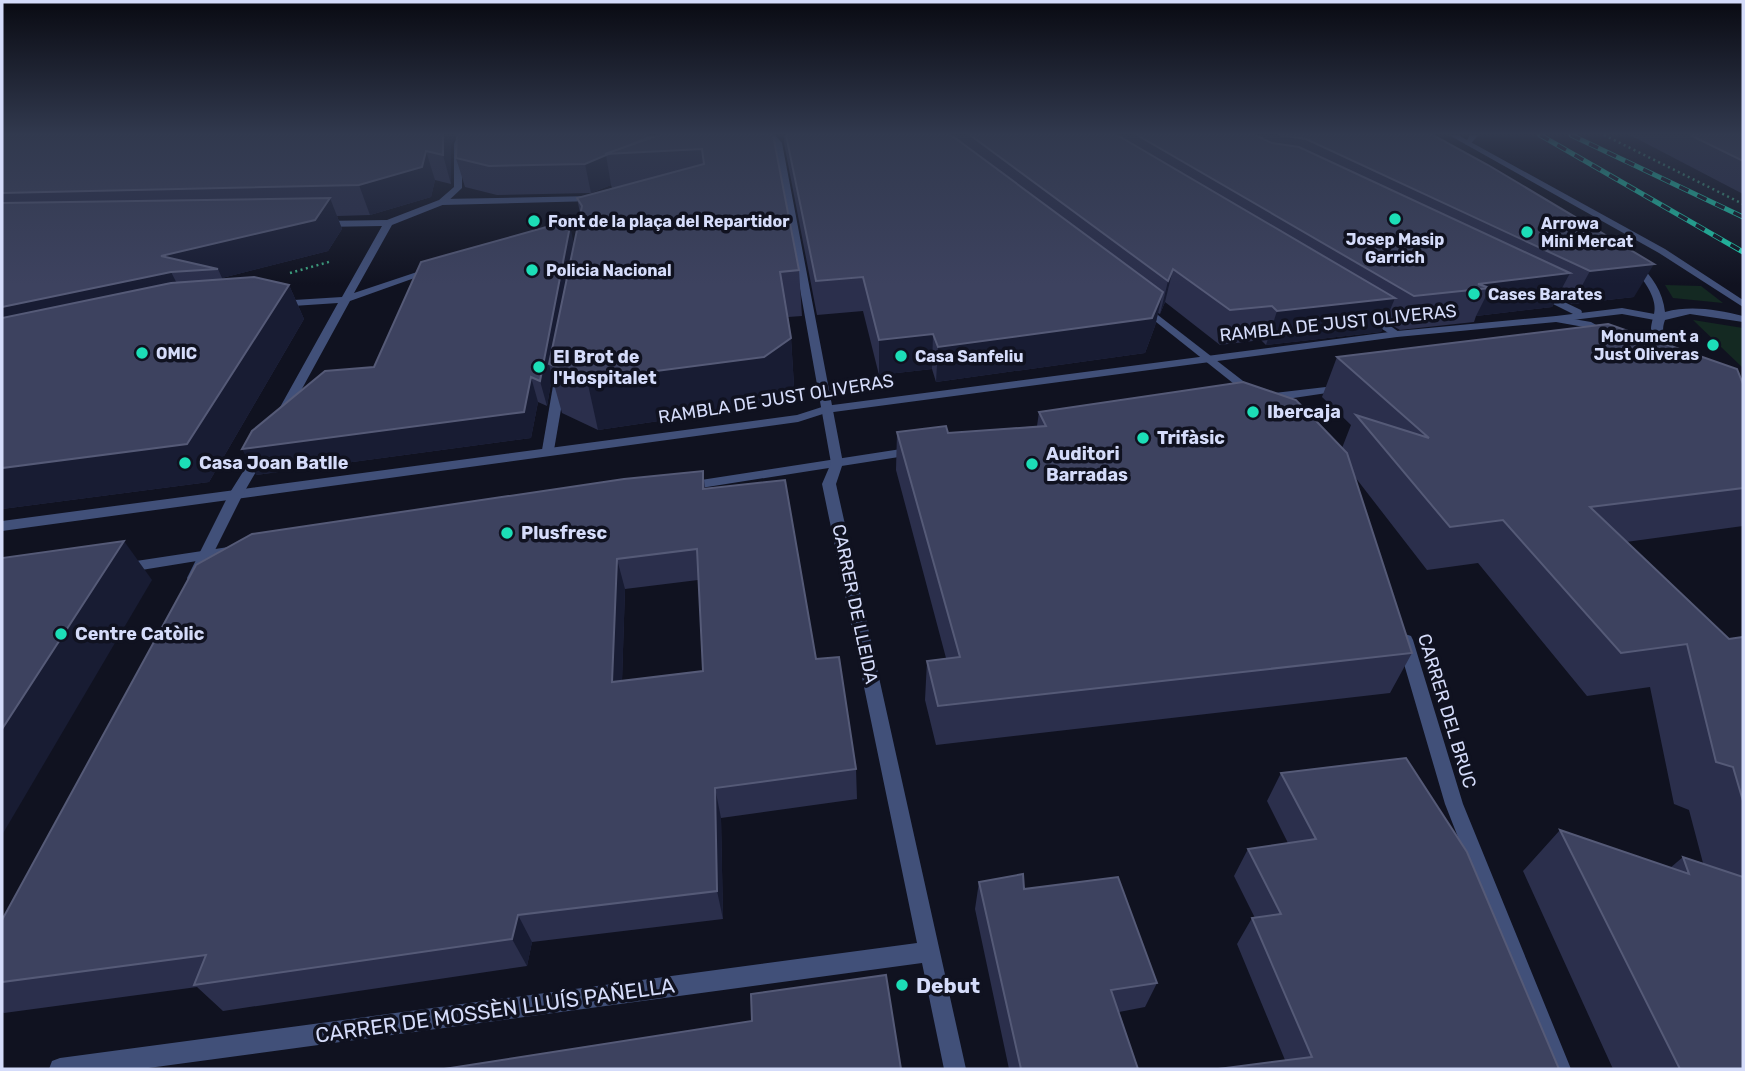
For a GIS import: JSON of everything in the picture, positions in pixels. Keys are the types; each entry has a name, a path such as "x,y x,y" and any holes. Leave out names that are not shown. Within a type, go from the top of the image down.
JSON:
{"street":[{"path":"442,202 458,185"},
{"name":"CARRER DE LLEIDA","path":"785,185 825,410 837,463 830,484 955,1069"},
{"path":"1549,185 1662,251 1743,304"},
{"path":"306,224 388,223 442,202 595,197 586,210"},
{"path":"184,596 236,494 388,223"},
{"path":"1630,261 1647,277 1657,299 1660,318 1656,327 1659,338 1688,361"},
{"path":"269,305 344,300 441,267"},
{"path":"1535,290 1581,314"},
{"path":"1135,300 1208,357 1252,400 1275,415"},
{"path":"1354,307 1397,334"},
{"name":"RAMBLA DE JUST OLIVERAS","path":"2,526 798,418 825,410 1208,357 1397,334 1556,319 1581,314 1622,311 1660,318"},
{"path":"1660,318 1671,313 1692,311 1743,319"},
{"name":"RAMBLA DE JUST OLIVERAS","path":"1556,319 1587,324 1619,343"},
{"path":"548,450 562,370"},
{"path":"1252,400 1352,387"},
{"path":"668,489 930,449"},
{"path":"105,570 250,549"},
{"name":"CARRER DEL BRUC","path":"1401,623 1454,804 1560,1069"},
{"name":"CARRER DE MOSSÈN LLUÍS PAÑELLA","path":"60,1069 931,951"}],"path":[{"path":"1705,185 1743,204"}],"green space":[{"path":"1665,285 1701,286 1723,303 1673,298"},
{"path":"1693,320 1743,328 1743,368"}],"building":[{"path":"2,185 359,185 359,185 2,193"},
{"path":"626,185 783,185 799,270 780,272 791,338 764,357 587,380 549,364 582,206 577,198"},
{"path":"796,185 1018,185 1163,292 1152,318 938,347 933,334 879,340 863,277 816,281"},
{"path":"1038,185 1202,185 1395,298 1277,311 1272,306 1230,310 1173,269 1168,281"},
{"path":"1223,185 1381,185 1570,273 1478,284 1490,288 1414,296"},
{"path":"1405,185 1522,185 1654,264 1590,271"},
{"path":"330,198 315,220 161,256 218,269 171,272 2,307 2,203"},
{"path":"568,221 570,226 540,381 531,377 524,412 242,449 252,431 325,371 374,367 421,262"},
{"path":"254,277 289,285 187,444 2,468 2,318 171,283"},
{"path":"1608,324 1737,369 1743,384 1743,488 1590,507 1729,639 1743,637 1743,801 1733,767 1716,762 1687,644 1621,653 1503,520 1450,527 1356,415 1429,438 1337,357"},
{"path":"1243,382 1296,400 1347,453 1412,653 938,706 927,661 960,657 897,432 946,426 948,433 1046,426 1039,412"},
{"path":"703,471 703,489 785,480 816,659 839,657 856,769 715,788 717,891 518,915 512,939 194,985 206,955 2,982 2,920 196,565 252,534 624,479","holes":["697,549 703,671 612,682 617,559"]},
{"path":"124,541 2,729 2,558"},
{"path":"1406,758 1467,852 1559,1069 1218,1069 1312,1057 1252,918 1281,914 1248,849 1316,839 1281,773"},
{"path":"1560,830 1689,874 1683,857 1743,877 1743,1069 1680,1069"},
{"path":"1023,874 1024,889 1118,877 1157,983 1111,990 1138,1069 1021,1069 979,882"},
{"path":"886,975 901,1069 444,1069 752,1021 751,994"}],"railway":[{"path":"1627,185 1743,252"},
{"path":"1676,185 1743,217"}],"place":[{"name":"Josep Masip Garrich","path":"1395,219"},
{"name":"Font de la plaça del Repartidor","path":"534,221"},
{"name":"Arrowa Mini Mercat","path":"1527,232"},
{"name":"Policia Nacional","path":"532,270"},
{"name":"Cases Barates","path":"1474,294"},
{"name":"Monument a Just Oliveras","path":"1713,345"},
{"name":"OMIC","path":"142,353"},
{"name":"Casa Sanfeliu","path":"901,356"},
{"name":"El Brot de l'Hospitalet","path":"539,367"},
{"name":"Ibercaja","path":"1253,412"},
{"name":"Trifàsic","path":"1143,438"},
{"name":"Casa Joan Batlle","path":"185,463"},
{"name":"Auditori Barradas","path":"1032,464"},
{"name":"Plusfresc","path":"507,533"},
{"name":"Centre Catòlic","path":"61,634"},
{"name":"Debut","path":"902,985"}]}
